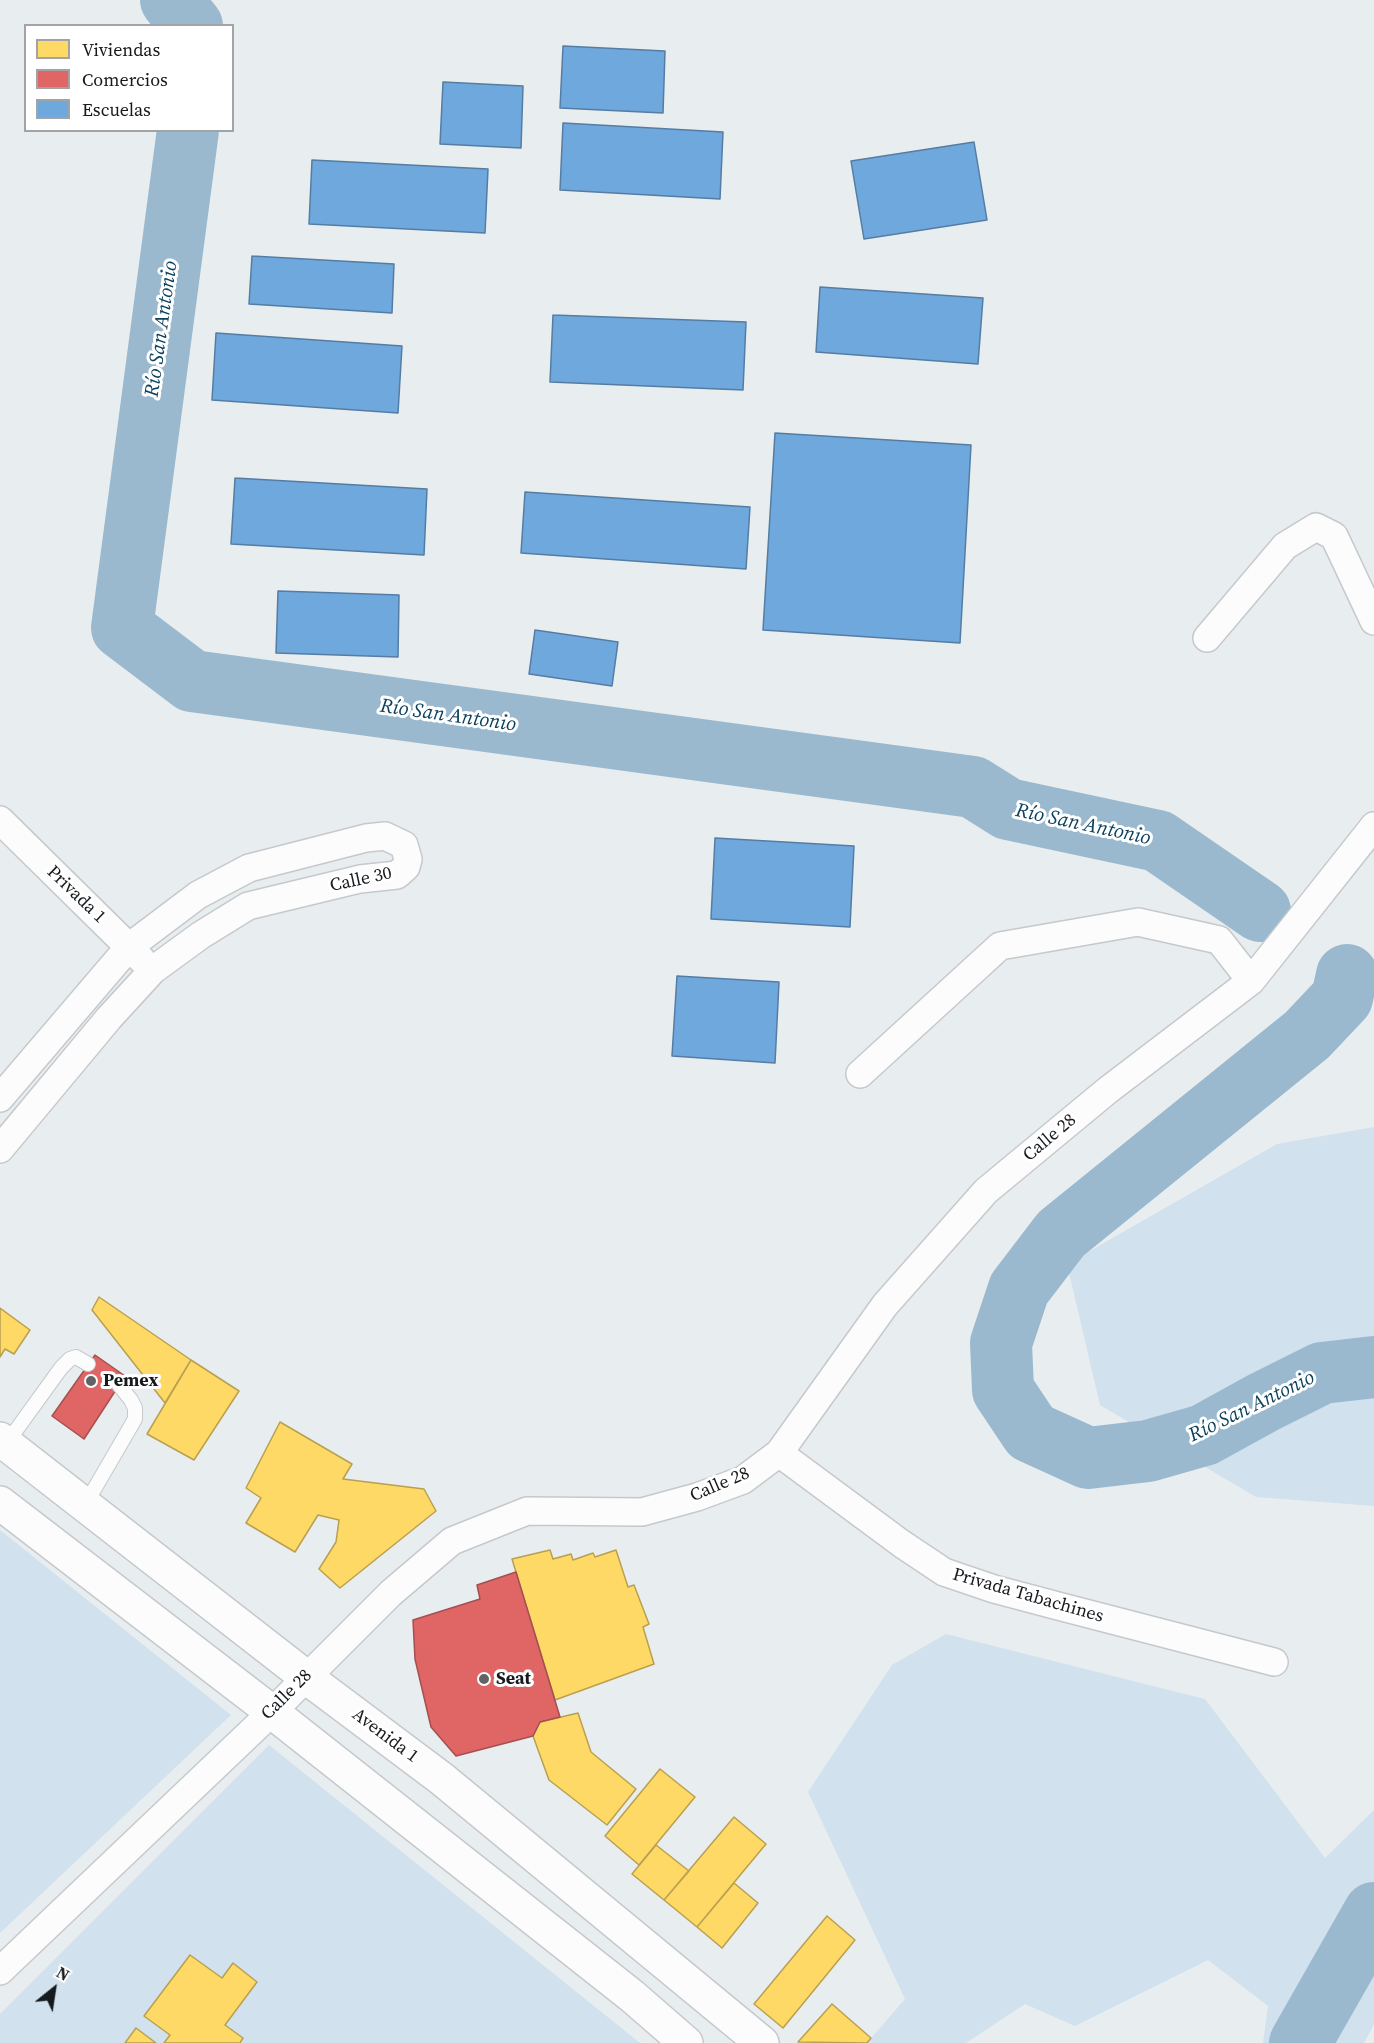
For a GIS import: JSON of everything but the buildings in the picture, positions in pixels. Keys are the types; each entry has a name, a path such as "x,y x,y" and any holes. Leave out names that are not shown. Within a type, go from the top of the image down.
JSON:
{"main road":[{"name":"Avenida 1","path":"3,1441 306,1677 442,1779 762,2043"},
{"path":"0,1503 272,1712 632,1996 686,2043"}],"street":[{"path":"1207,638 1285,546 1316,527 1334,536 1374,621"},
{"name":"Privada 1","path":"0,820 153,970"},
{"name":"Calle 28","path":"0,1971 272,1712 391,1593 452,1541 527,1511 642,1512 697,1497 743,1479 779,1453 885,1305 986,1191 1107,1090 1251,981 1374,826"},
{"name":"Calle 30","path":"0,1098 129,947 198,896 249,868 366,838 385,836 404,845 408,859 406,867 397,875 360,879 248,906 201,935 153,970 109,1018 0,1149"},
{"path":"860,1074 1000,946 1138,922 1219,940 1251,981"},
{"name":"Privada Tabachines","path":"779,1453 902,1544 944,1572 1058,1606 1274,1662"}],"lane":[{"path":"3,1441 70,1359 76,1357 88,1364"},
{"path":"85,1505 135,1419 135,1408 119,1385"}],"shaded area":[{"path":"1374,1127 1374,1506 1256,1497 1100,1405 1067,1264 1277,1144"},
{"path":"0,1530 231,1715 0,1933"},
{"path":"946,1634 1205,1699 1325,1858 1374,1810 1374,2024 1364,2043 1263,2043 1268,2006 1208,1960 1075,2026 1025,2004 966,2043 867,2043 905,1999 808,1792 892,1665"},
{"path":"269,1745 640,2043 0,2043 0,2014"}],"waterway":[{"name":"Río San Antonio","path":"171,0 190,24"},
{"name":"Río San Antonio","path":"188,132 122,628 192,681 973,787 1008,809 1158,841 1260,911"},
{"name":"Río San Antonio","path":"1347,975 1342,998 1307,1035 1061,1234 1019,1289 1001,1343 1003,1390 1031,1432 1088,1458 1148,1451 1204,1435 1322,1373 1374,1367"},
{"name":"Río San Antonio","path":"1300,2043 1374,1913"}],"place":[{"name":"Pemex","path":"91,1381"},
{"name":"Seat","path":"484,1679"}]}
